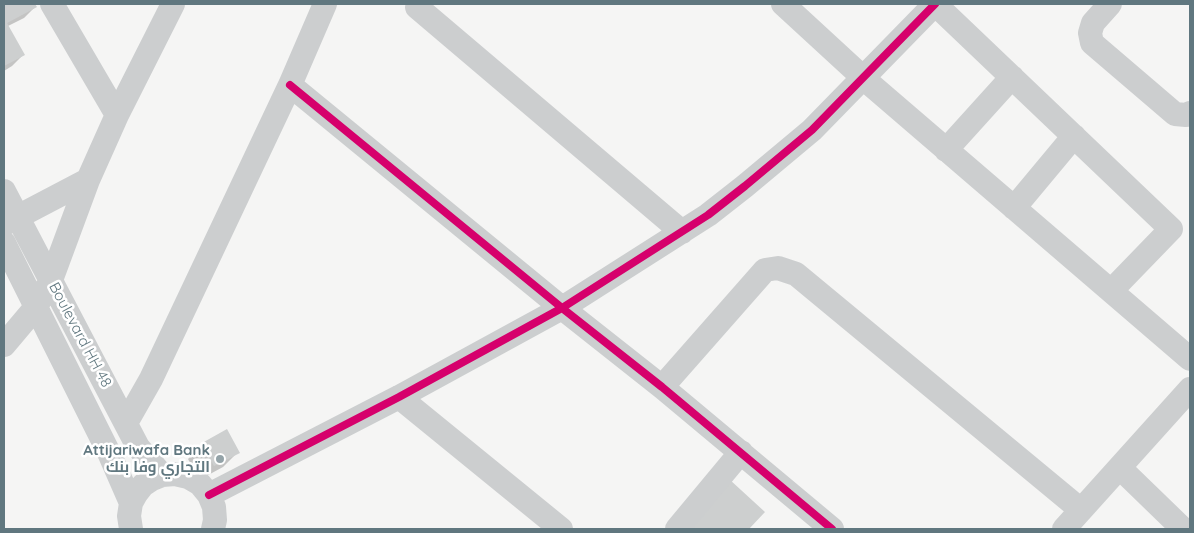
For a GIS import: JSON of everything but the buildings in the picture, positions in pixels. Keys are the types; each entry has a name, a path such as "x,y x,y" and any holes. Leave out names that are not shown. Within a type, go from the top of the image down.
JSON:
{"street":[{"path":"52,4 117,115"},
{"path":"4,345 36,307 51,280 88,180 117,115 173,4"},
{"path":"783,4 863,79 1190,359"},
{"path":"209,495 399,397 562,308 708,215 812,130 935,4 1171,229 1111,291"},
{"path":"1110,4 1093,23 1090,33 1092,43 1175,114 1186,115 1190,113"},
{"path":"126,423 151,379 290,86 319,6"},
{"path":"417,7 682,232"},
{"path":"946,150 1012,77"},
{"path":"290,86 662,387 832,529"},
{"path":"1014,208 1074,136"},
{"path":"10,220 88,180"},
{"name":"Boulevard HH 48","path":"4,191 10,220 51,280 138,447 162,475"},
{"name":"Boulevard HH 48","path":"4,243 110,455 131,503"},
{"path":"662,387 765,270 778,268 796,274 1081,510"},
{"path":"1064,529 1190,388"},
{"path":"399,397 562,529"},
{"path":"677,529 741,452"},
{"path":"1120,468 1183,529"},
{"path":"131,529 129,516 131,503 143,485 162,475 175,474 188,477 200,484 209,495 214,507 215,520 213,529"}],"cycle path":[{"path":"209,495 399,397 562,308 708,215 812,130 935,4"},
{"path":"290,85 562,308 662,387 832,529"}],"place":[{"name":"Attijariwafa Bank التجاري وفا بنك","path":"220,459"}]}
